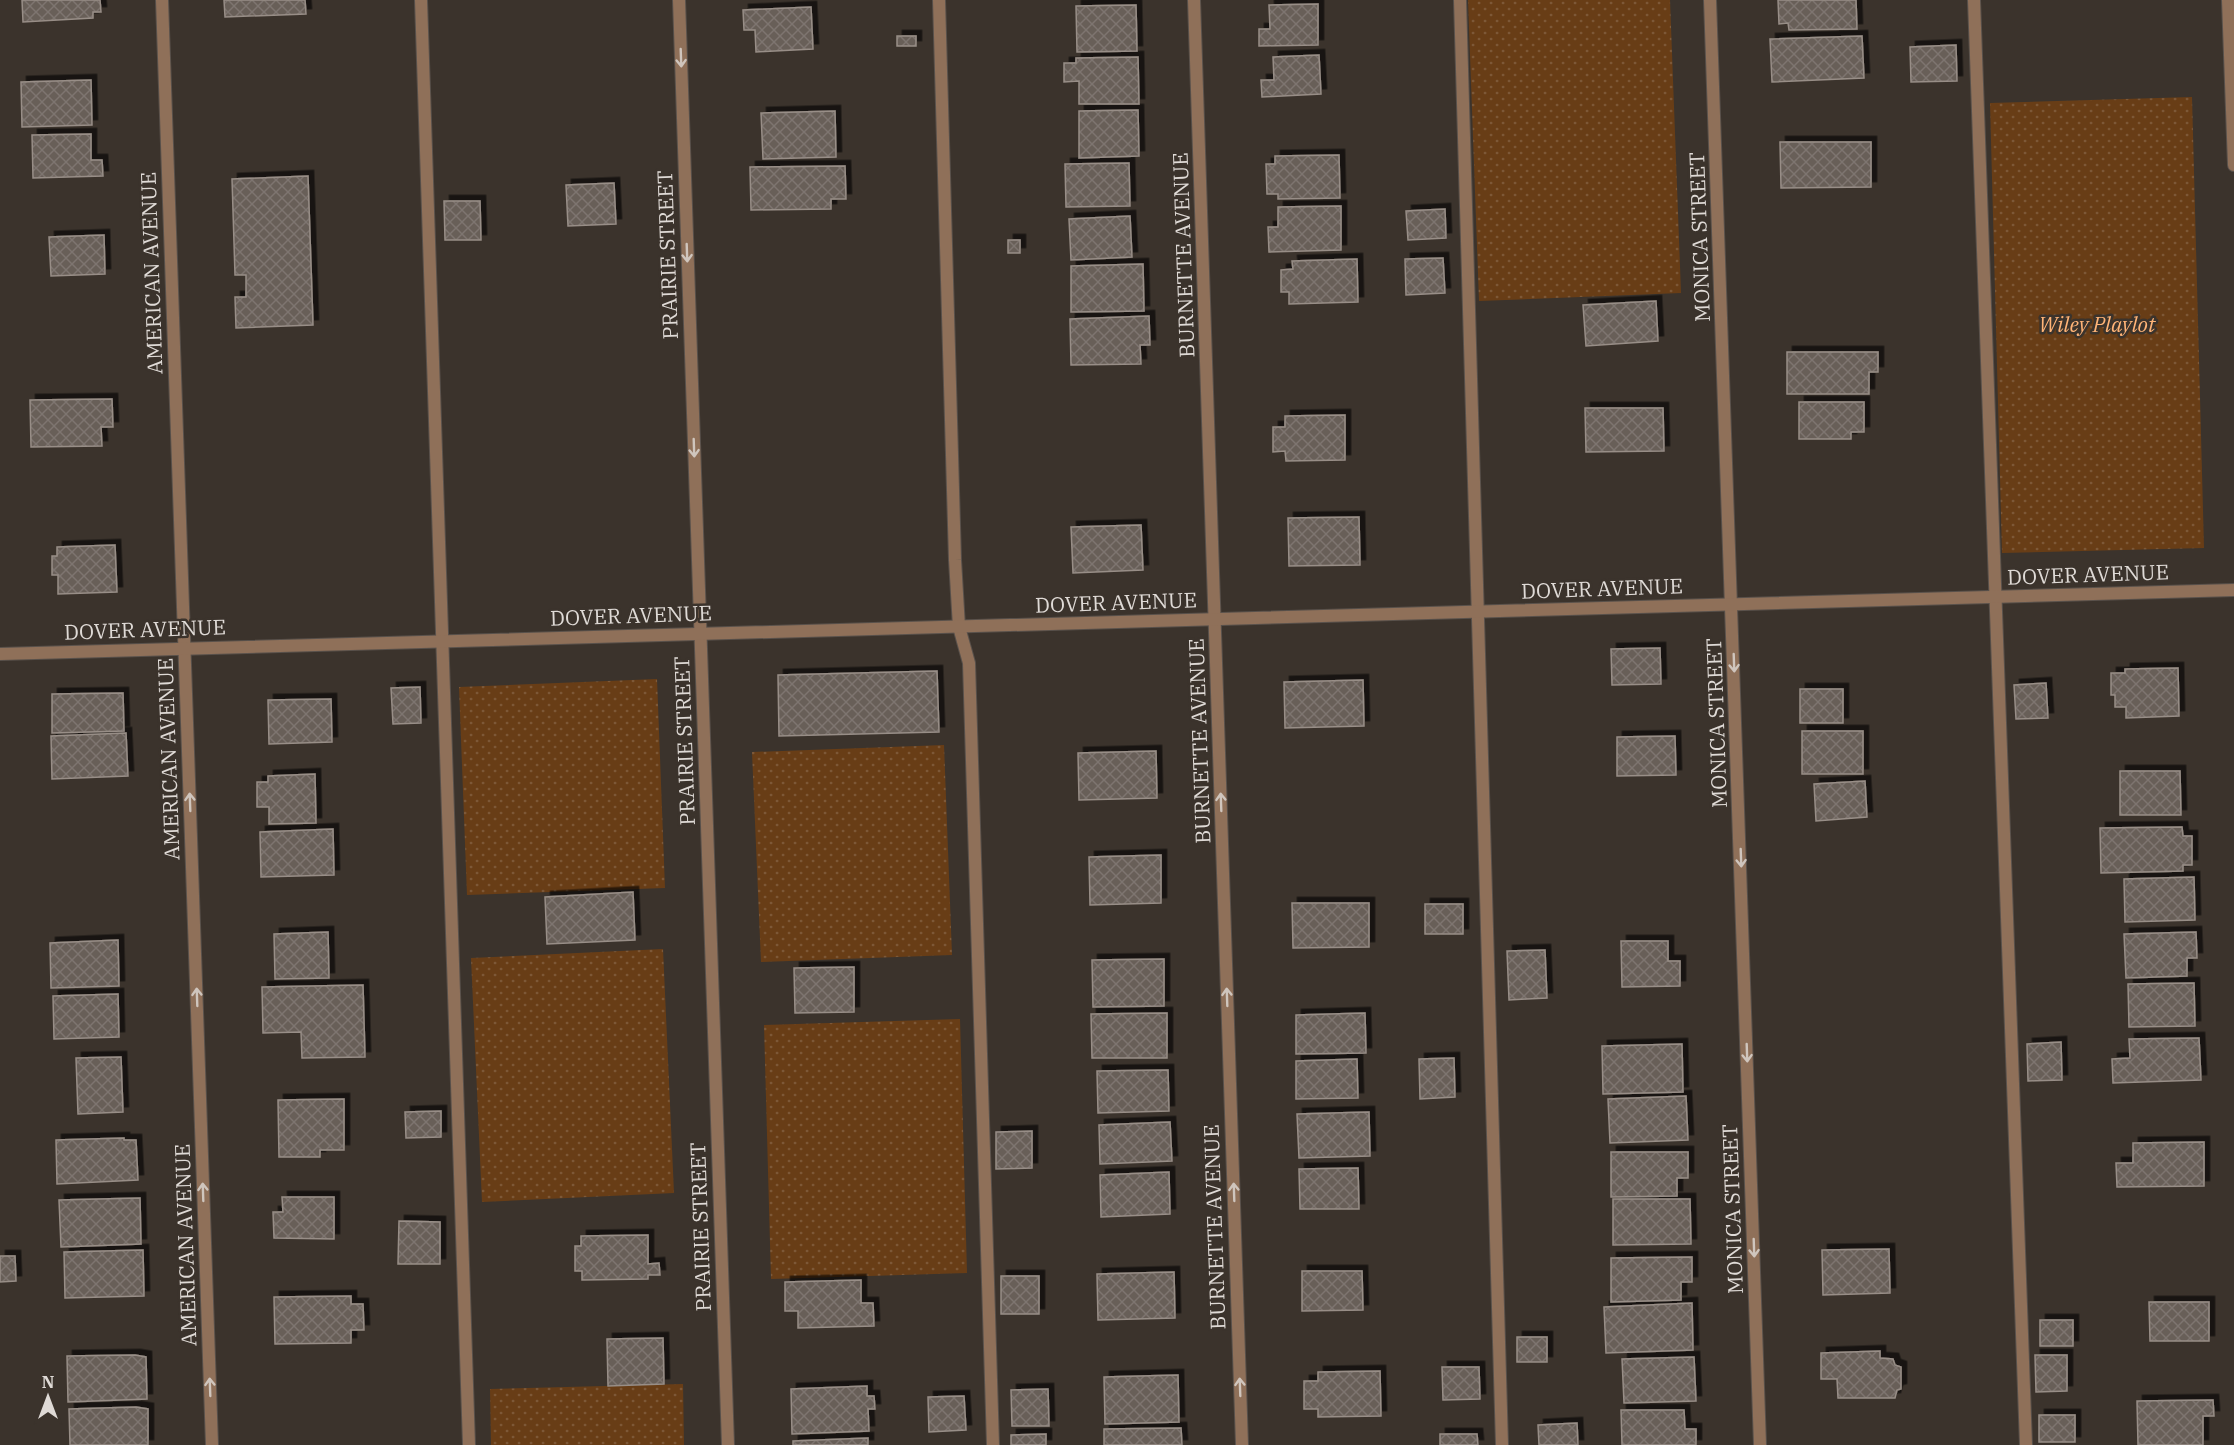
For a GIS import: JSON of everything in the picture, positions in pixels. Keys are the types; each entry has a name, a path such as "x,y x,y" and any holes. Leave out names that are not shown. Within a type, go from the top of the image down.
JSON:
{"street":[{"name":"AMERICAN AVENUE","path":"162,0 212,1445"},
{"path":"421,0 469,1445"},
{"name":"PRAIRIE STREET","path":"679,0 728,1445"},
{"path":"939,0 958,627 969,663 993,1445"},
{"name":"BURNETTE AVENUE","path":"1194,0 1242,1445"},
{"path":"1460,0 1502,1445"},
{"name":"MONICA STREET","path":"1710,0 1760,1445"},
{"path":"1974,0 2026,1445"},
{"path":"2228,0 2234,165"},
{"name":"DOVER AVENUE","path":"0,654 2234,590"}],"green space":[{"path":"1468,0 1670,0 1681,293 1479,301"},
{"name":"Wiley Playlot","path":"2192,97 2204,548 2002,553 1990,103"},
{"path":"657,679 665,888 467,895 459,687"},
{"path":"944,745 952,955 761,962 752,752"},
{"path":"663,949 674,1193 482,1202 471,958"},
{"path":"960,1019 967,1273 771,1279 764,1025"},
{"path":"683,1384 684,1445 491,1445 490,1389"}],"building":[{"path":"22,0 100,0 101,12 93,12 93,18 23,22"},
{"path":"224,0 305,0 306,14 225,17"},
{"path":"1778,0 1856,0 1857,29 1789,30 1788,23 1779,24"},
{"path":"1318,4 1318,45 1259,46 1259,29 1270,29 1269,5"},
{"path":"1136,5 1137,51 1077,52 1076,6"},
{"path":"811,7 813,49 756,52 755,30 744,30 743,10"},
{"path":"897,36 916,36 916,46 897,46"},
{"path":"1862,36 1864,78 1772,82 1770,39"},
{"path":"1956,45 1957,81 1911,82 1910,47"},
{"path":"1319,55 1321,94 1262,97 1261,80 1274,80 1273,57"},
{"path":"1138,57 1139,104 1079,104 1079,81 1064,82 1064,63 1076,63 1076,58"},
{"path":"91,80 92,125 22,127 21,82"},
{"path":"1138,110 1139,156 1079,158 1079,111"},
{"path":"835,111 836,157 763,159 761,113"},
{"path":"91,134 91,160 102,160 103,176 33,178 32,135"},
{"path":"1780,142 1871,142 1871,187 1781,188"},
{"path":"1339,155 1340,198 1278,199 1278,194 1267,194 1266,164 1275,164 1275,156"},
{"path":"1129,163 1130,206 1066,207 1065,164"},
{"path":"845,166 846,199 831,199 831,209 751,210 750,167"},
{"path":"308,176 313,325 236,328 235,297 246,297 246,275 235,275 232,179"},
{"path":"614,183 616,224 568,226 566,185"},
{"path":"444,201 480,201 481,240 445,240"},
{"path":"1341,206 1341,250 1269,252 1268,227 1278,227 1278,207"},
{"path":"1445,209 1446,238 1408,240 1406,211"},
{"path":"1130,216 1132,257 1071,260 1069,219"},
{"path":"104,235 105,274 51,276 49,237"},
{"path":"1008,240 1020,240 1020,253 1008,253"},
{"path":"1443,258 1445,293 1406,295 1405,259"},
{"path":"1357,259 1358,302 1289,304 1289,292 1281,292 1281,270 1293,269 1292,261"},
{"path":"1143,264 1144,311 1071,312 1071,266"},
{"path":"1656,301 1658,341 1586,346 1583,305"},
{"path":"1149,316 1150,345 1140,345 1141,364 1071,365 1070,319"},
{"path":"1787,352 1878,352 1878,372 1869,372 1869,394 1787,394"},
{"path":"112,399 113,427 101,427 102,446 31,447 30,400"},
{"path":"1799,402 1864,402 1864,432 1851,432 1851,439 1799,439"},
{"path":"1585,408 1663,408 1664,451 1586,452"},
{"path":"1345,415 1345,460 1286,461 1285,451 1273,452 1273,427 1285,427 1285,416"},
{"path":"1359,517 1360,565 1289,566 1288,518"},
{"path":"1141,525 1143,570 1073,573 1071,527"},
{"path":"115,545 117,592 58,594 58,575 52,575 52,556 57,556 57,547"},
{"path":"1660,648 1661,684 1612,685 1611,649"},
{"path":"2178,668 2179,716 2126,718 2126,707 2115,707 2115,695 2111,695 2111,673 2125,673 2125,669"},
{"path":"937,671 939,732 779,736 778,675"},
{"path":"1363,680 1364,726 1285,728 1284,682"},
{"path":"2046,683 2048,718 2016,719 2014,685"},
{"path":"420,687 421,723 393,724 391,688"},
{"path":"1800,689 1843,689 1843,723 1800,723"},
{"path":"123,693 124,731 52,733 52,694"},
{"path":"331,699 332,742 269,744 268,700"},
{"path":"1802,731 1863,731 1863,774 1802,774"},
{"path":"126,733 128,776 52,779 51,736"},
{"path":"1675,736 1676,775 1617,776 1617,737"},
{"path":"1156,751 1157,798 1079,800 1078,753"},
{"path":"2120,771 2180,771 2181,815 2120,815"},
{"path":"315,774 316,823 269,824 269,807 257,807 257,782 268,782 268,776"},
{"path":"1865,781 1867,817 1816,821 1814,784"},
{"path":"2182,827 2183,836 2192,836 2192,865 2183,865 2183,871 2101,873 2100,828"},
{"path":"333,829 334,875 261,877 260,832"},
{"path":"1161,855 1161,903 1090,905 1089,857"},
{"path":"2194,877 2195,920 2125,922 2124,879"},
{"path":"633,892 635,940 547,944 545,897"},
{"path":"1292,903 1369,903 1369,947 1293,948"},
{"path":"1425,904 1463,904 1463,934 1425,934"},
{"path":"328,932 329,978 275,979 274,934"},
{"path":"2196,932 2197,958 2187,958 2187,976 2126,978 2124,934"},
{"path":"118,940 119,986 51,988 50,943"},
{"path":"1621,941 1668,941 1668,961 1680,961 1680,986 1622,987"},
{"path":"1545,950 1547,998 1509,1000 1507,951"},
{"path":"1164,959 1164,1006 1093,1007 1092,960"},
{"path":"854,967 854,1012 795,1013 794,968"},
{"path":"2194,983 2195,1026 2129,1027 2128,984"},
{"path":"363,985 365,1057 302,1058 301,1032 263,1033 262,987"},
{"path":"118,994 119,1037 54,1039 53,996"},
{"path":"1167,1013 1167,1058 1092,1058 1091,1014"},
{"path":"1365,1013 1366,1053 1296,1054 1296,1015"},
{"path":"2199,1038 2201,1080 2113,1083 2112,1059 2130,1058 2129,1039"},
{"path":"2061,1042 2062,1080 2028,1081 2027,1044"},
{"path":"1682,1044 1683,1092 1603,1094 1602,1046"},
{"path":"121,1057 123,1112 78,1114 76,1058"},
{"path":"1454,1058 1455,1097 1420,1099 1419,1059"},
{"path":"1357,1059 1358,1098 1296,1099 1296,1061"},
{"path":"1168,1070 1169,1111 1098,1113 1097,1071"},
{"path":"1686,1096 1688,1140 1610,1143 1608,1099"},
{"path":"344,1099 344,1150 320,1150 320,1157 279,1157 278,1100"},
{"path":"441,1111 441,1137 406,1138 405,1112"},
{"path":"1369,1112 1370,1156 1299,1158 1297,1114"},
{"path":"1170,1122 1172,1161 1100,1164 1099,1125"},
{"path":"1032,1131 1032,1168 996,1169 996,1132"},
{"path":"124,1138 124,1140 136,1140 138,1180 57,1184 56,1140"},
{"path":"2204,1142 2204,1186 2117,1187 2116,1163 2133,1163 2133,1143"},
{"path":"1611,1152 1688,1152 1688,1178 1677,1178 1677,1196 1611,1197"},
{"path":"1358,1168 1359,1209 1300,1209 1299,1169"},
{"path":"1169,1172 1170,1214 1101,1217 1100,1175"},
{"path":"282,1197 334,1197 334,1239 274,1238 273,1212 283,1212"},
{"path":"140,1198 141,1244 61,1247 59,1200"},
{"path":"1613,1199 1690,1199 1691,1244 1613,1245"},
{"path":"399,1221 440,1222 440,1264 398,1264"},
{"path":"648,1235 648,1264 659,1263 660,1275 648,1275 648,1279 582,1280 582,1271 575,1271 575,1246 581,1246 581,1236"},
{"path":"1889,1249 1890,1293 1823,1295 1822,1250"},
{"path":"143,1250 144,1296 65,1298 64,1252"},
{"path":"0,1256 15,1256 16,1281 0,1282"},
{"path":"1692,1257 1692,1282 1681,1282 1681,1300 1611,1302 1611,1258"},
{"path":"1302,1271 1362,1271 1363,1310 1302,1311"},
{"path":"1174,1272 1175,1318 1098,1320 1097,1274"},
{"path":"1001,1276 1039,1276 1039,1314 1001,1314"},
{"path":"861,1280 861,1303 873,1303 874,1326 798,1328 798,1311 785,1311 785,1282"},
{"path":"351,1296 351,1304 363,1304 364,1330 351,1330 351,1343 275,1344 274,1297"},
{"path":"2149,1302 2209,1302 2209,1341 2150,1341"},
{"path":"1692,1303 1693,1350 1606,1353 1604,1307"},
{"path":"2040,1320 2073,1320 2073,1346 2040,1346"},
{"path":"1517,1337 1547,1337 1547,1362 1517,1362"},
{"path":"663,1338 664,1384 608,1386 607,1339"},
{"path":"1880,1351 1880,1358 1893,1359 1895,1365 1901,1367 1901,1389 1897,1390 1895,1398 1838,1398 1837,1379 1821,1379 1821,1353"},
{"path":"135,1355 146,1357 147,1399 68,1402 67,1356"},
{"path":"2035,1355 2067,1355 2067,1391 2036,1392"},
{"path":"1694,1357 1696,1401 1624,1403 1622,1359"},
{"path":"1442,1367 1479,1367 1480,1399 1443,1400"},
{"path":"1380,1371 1381,1416 1318,1417 1318,1409 1304,1409 1304,1381 1318,1381 1318,1372"},
{"path":"1178,1375 1179,1422 1105,1424 1104,1377"},
{"path":"867,1386 867,1396 874,1396 875,1409 868,1409 869,1431 792,1434 791,1389"},
{"path":"1048,1389 1049,1426 1012,1426 1011,1390"},
{"path":"964,1396 966,1430 929,1432 928,1397"},
{"path":"2213,1400 2214,1416 2203,1416 2203,1445 2138,1445 2137,1401"},
{"path":"136,1407 148,1409 148,1445 70,1445 69,1409"},
{"path":"1621,1410 1684,1410 1685,1429 1696,1429 1696,1445 1622,1445"},
{"path":"2039,1415 2075,1415 2075,1442 2039,1442"},
{"path":"1577,1423 1578,1445 1539,1445 1538,1425"},
{"path":"1181,1428 1182,1445 1104,1445 1104,1429"},
{"path":"1046,1434 1046,1445 1011,1445 1011,1435"},
{"path":"1440,1434 1477,1434 1478,1445 1440,1445"},
{"path":"868,1438 868,1445 793,1445 793,1441"}]}
